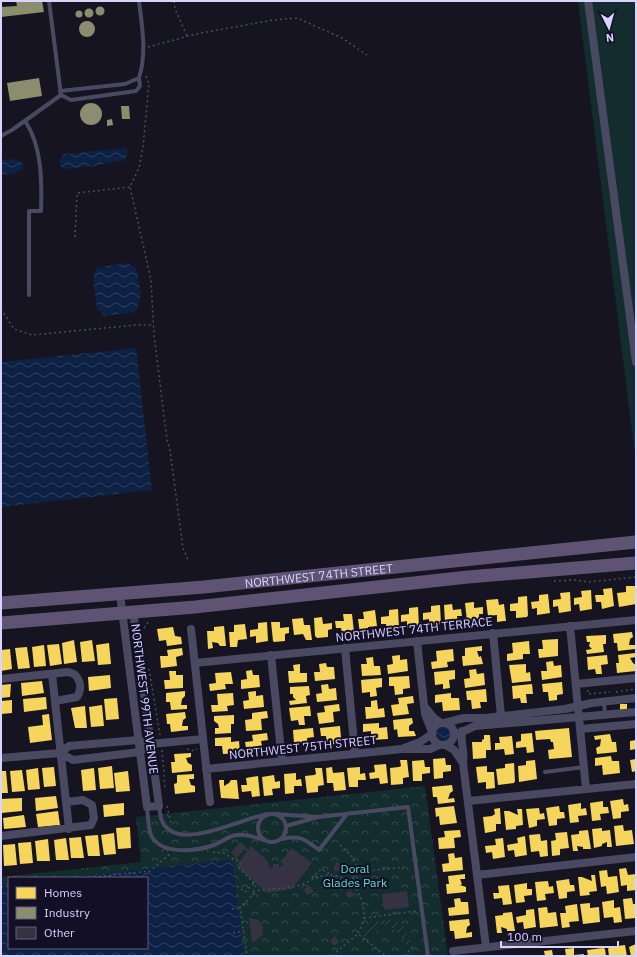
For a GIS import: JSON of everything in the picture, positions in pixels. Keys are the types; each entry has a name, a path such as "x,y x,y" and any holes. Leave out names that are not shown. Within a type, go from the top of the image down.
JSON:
{"main road":[{"name":"NORTHWEST 74TH STREET","path":"1,603 204,588 636,542"},
{"name":"NORTHWEST 74TH STREET","path":"1,623 195,607 468,577 636,563"}],"street":[{"path":"588,1 636,362"},
{"name":"NORTHWEST 99TH AVENUE","path":"120,594 127,612 151,744 159,806"},
{"name":"NORTHWEST 99TH AVENUE","path":"127,612 138,740 147,807"},
{"name":"NORTHWEST 74TH TERRACE","path":"195,663 636,620"},
{"path":"570,626 586,789"},
{"path":"191,630 210,802"},
{"path":"493,633 502,716"},
{"path":"417,641 424,707 433,740 454,750 463,763"},
{"path":"345,648 355,753"},
{"path":"271,655 282,761"},
{"path":"1,679 68,672 74,674 79,682 80,689 77,697 55,701"},
{"path":"52,674 69,829"},
{"path":"576,684 636,678"},
{"path":"432,733 435,726 464,718 502,716 565,709 636,698"},
{"path":"424,707 434,718 453,728 458,733 464,753 463,763 486,947"},
{"path":"442,745 452,741 458,733 475,726 579,716 605,716 636,712"},
{"path":"580,730 636,724"},
{"name":"NORTHWEST 75TH STREET","path":"402,748 420,742 432,733"},
{"path":"1,758 60,753 69,746 138,740 151,744 203,739"},
{"path":"60,753 73,760 140,752 151,744"},
{"path":"80,745 78,753 82,758"},
{"name":"NORTHWEST 75TH STREET","path":"206,769 402,748 430,749 442,745"},
{"path":"468,801 636,784"},
{"path":"1,836 69,829 91,825 94,818 92,805 83,800 66,802"},
{"path":"147,807 159,806"},
{"path":"477,875 636,857"},
{"path":"453,951 636,931"}],"lane":[{"path":"49,1 61,93 71,100 136,91 140,86 139,78 143,67 144,48 139,1"},
{"path":"1,136 25,121 61,93 125,84 139,78"},
{"path":"25,121 33,133 42,182 41,211 29,211 29,295"},
{"path":"604,702 605,716"},
{"path":"545,772 584,767"},
{"path":"159,806 163,825 168,830 184,834 208,832 230,826 250,818 271,814 285,813 318,817"},
{"path":"147,807 152,836 162,845 171,848 190,850 205,848 235,835 248,835 273,842 296,836 301,837 319,850 347,814"},
{"path":"286,826 318,817 408,807 428,956"},
{"path":"264,840 258,833 258,824 264,816 271,814 282,818 286,826 286,831 281,839"}],"path":[{"path":"174,1 175,9 187,36"},
{"path":"144,48 187,36 273,20 297,18 342,38 367,55"},
{"path":"143,67 149,84 143,147 139,168 130,187 151,280 153,325 167,440 170,450 183,548 189,562"},
{"path":"74,237 78,193 130,187"},
{"path":"1,309 14,329 32,335 136,325 153,325"},
{"path":"551,581 576,580 589,582 636,577"},
{"path":"144,628 149,621"},
{"path":"148,664 162,743 166,793"},
{"path":"587,683 588,694 636,689"},
{"path":"180,750 197,749"},
{"path":"166,800 169,812"},
{"path":"340,845 355,858 358,872"},
{"path":"93,877 150,871 171,853 166,851"},
{"path":"210,852 224,852 232,857 241,864 239,868 256,885 254,891 240,908 232,909"},
{"path":"350,883 358,872 404,867"},
{"path":"311,880 321,869 332,875 345,879 359,894 364,918 358,934 333,956"},
{"path":"254,891 297,886 323,875 332,875"},
{"path":"237,886 245,892 254,883"},
{"path":"240,908 248,956 244,956"},
{"path":"364,918 422,910"},
{"path":"233,933 244,932"},
{"path":"358,934 386,956"},
{"path":"404,956 414,944"}],"green space":[{"path":"578,1 636,1 636,463"},
{"name":"Doral Glades Park","path":"425,786 448,956 1,956 1,877 141,862 136,817"},
{"path":"335,877 348,882 355,890 338,890"},
{"path":"385,918 389,918 404,925 408,938 413,943 406,952 404,949 406,942 395,930 384,925"},
{"path":"378,919 379,928 367,939 359,933 362,928 369,928 374,920"}],"water":[{"path":"126,148 128,152 124,162 121,160 95,166 65,169 61,167 59,161 64,154"},
{"path":"17,159 23,164 22,166 24,168 14,174 1,175 1,160"},
{"path":"127,263 136,268 140,286 140,302 138,307 135,312 105,316 97,309 93,280 96,268"},
{"path":"136,348 152,490 1,507 1,362"},
{"path":"443,727 448,729 450,734 448,739 443,741 438,739 436,734 438,729"},
{"path":"228,860 233,866 244,956 1,956 1,885 8,884 8,949 148,949 148,877 73,877"}],"building: Homes":[{"path":"626,586 635,586 636,604 619,607 617,593 626,592"},
{"path":"612,588 614,606 602,609 601,602 596,602 595,595 604,595 603,589"},
{"path":"591,590 592,609 580,611 579,604 574,605 574,598 582,597 581,591"},
{"path":"570,592 571,611 559,613 558,606 553,607 553,600 561,599 560,593"},
{"path":"548,594 550,613 537,615 537,608 532,609 531,602 539,601 539,595"},
{"path":"527,596 527,617 516,618 516,611 510,611 510,604 518,603 518,597"},
{"path":"498,599 499,605 504,604 506,621 497,622 497,615 488,616 486,600"},
{"path":"474,602 474,608 483,607 483,614 479,614 479,622 468,622 465,603"},
{"path":"452,604 453,610 461,609 462,616 457,616 458,624 445,623 444,605"},
{"path":"440,605 441,624 429,626 429,619 423,620 423,613 431,612 431,606"},
{"path":"418,607 419,626 407,628 407,621 401,622 401,615 409,614 409,608"},
{"path":"398,609 399,628 387,631 386,624 381,624 381,617 389,616 389,610"},
{"path":"375,610 377,626 368,627 367,634 360,634 358,619 364,619 363,612"},
{"path":"343,614 352,614 354,632 352,634 342,635 341,628 336,628 335,621 344,621"},
{"path":"322,617 323,624 332,623 332,629 328,630 328,637 317,638 315,636 314,618"},
{"path":"303,618 304,625 310,625 312,640 306,640 303,634 294,635 292,619"},
{"path":"267,622 268,641 256,643 256,636 250,637 250,630 258,629 258,623"},
{"path":"271,622 280,622 280,628 289,627 289,633 285,634 285,641 273,641"},
{"path":"245,624 247,639 238,640 237,647 230,647 229,632 234,632 234,625"},
{"path":"224,626 226,646 220,646 218,643 212,642 213,648 208,649 207,631 214,631 214,627"},
{"path":"173,627 175,636 181,637 182,644 167,646 166,640 159,641 157,629"},
{"path":"632,632 633,637 630,639 629,645 635,645 635,649 618,651 617,643 614,643 613,634"},
{"path":"606,635 606,644 603,644 604,652 587,654 586,650 592,649 589,646 590,642 587,642 586,636"},
{"path":"558,639 558,656 539,658 538,649 543,649 542,640"},
{"path":"74,640 77,662 64,664 62,643"},
{"path":"92,640 95,661 82,662 80,642"},
{"path":"529,641 530,654 523,654 523,659 507,661 507,654 513,653 512,643"},
{"path":"109,643 111,664 98,665 96,645"},
{"path":"59,644 62,664 50,666 47,645"},
{"path":"44,645 46,666 34,667 32,647"},
{"path":"482,646 482,651 477,651 479,657 481,656 483,664 463,666 462,656 465,656 465,648"},
{"path":"27,647 30,668 18,669 15,648"},
{"path":"182,648 183,655 176,657 177,666 161,668 160,656 168,656 167,650"},
{"path":"10,649 12,669 1,671 1,650"},
{"path":"453,649 454,661 447,662 448,667 432,669 431,662 437,661 436,651"},
{"path":"635,653 636,657 630,658 636,665 636,671 617,673 616,663 619,663 618,655"},
{"path":"400,655 400,660 407,659 408,671 388,674 387,665 393,664 392,656"},
{"path":"607,655 608,664 601,665 602,674 596,674 595,669 588,670 587,657"},
{"path":"373,657 374,666 380,666 381,675 362,676 361,664 367,664 366,658"},
{"path":"553,661 554,666 561,665 562,677 542,680 541,671 547,671 546,662"},
{"path":"326,663 327,667 334,667 335,679 315,681 314,672 320,672 319,664"},
{"path":"300,664 300,673 307,673 307,682 289,683 288,671 294,671 293,665"},
{"path":"526,664 526,673 530,672 531,681 512,683 509,665"},
{"path":"476,669 477,674 484,673 485,685 465,688 464,679 470,678 469,670"},
{"path":"252,670 253,675 259,675 260,687 241,689 241,680 247,679 246,671"},
{"path":"455,670 455,679 449,680 450,688 443,689 443,684 435,685 434,672"},
{"path":"169,671 176,671 176,675 183,675 183,688 165,689 164,680 170,680"},
{"path":"231,672 233,684 225,684 226,689 210,691 209,684 216,683 215,673"},
{"path":"110,675 111,688 89,691 88,677"},
{"path":"409,676 410,688 403,689 403,694 395,695 394,686 389,686 389,677"},
{"path":"382,678 382,687 376,688 377,696 370,697 370,692 362,693 361,680"},
{"path":"42,681 44,693 22,696 21,683"},
{"path":"562,682 563,694 557,695 557,700 549,701 548,692 543,692 542,684"},
{"path":"11,684 10,697 1,698 1,685"},
{"path":"328,684 329,689 336,688 337,700 317,702 316,694 322,693 321,685"},
{"path":"532,684 533,694 526,694 527,703 521,703 520,698 513,699 512,686"},
{"path":"309,686 310,695 306,696 307,703 290,705 289,701 296,700 293,697 293,694 290,694 290,687"},
{"path":"486,689 487,702 480,702 481,708 472,709 471,700 467,700 466,691"},
{"path":"185,691 185,696 182,699 181,705 187,705 187,709 171,710 170,702 166,702 166,693"},
{"path":"256,691 256,696 263,695 264,707 244,709 243,701 249,700 248,692"},
{"path":"233,693 234,705 227,706 228,711 212,712 211,705 218,705 217,694"},
{"path":"451,693 451,698 459,698 460,710 443,711 442,702 435,703 435,695"},
{"path":"413,696 414,703 407,704 409,714 393,716 391,705 399,704 398,698"},
{"path":"46,697 47,709 24,712 23,699"},
{"path":"117,698 119,719 106,720 104,699"},
{"path":"12,700 12,713 1,714 1,701"},
{"path":"377,700 378,709 384,708 385,717 366,719 365,707 371,707 371,701"},
{"path":"339,704 340,711 333,712 334,722 319,724 317,713 325,712 324,706"},
{"path":"620,704 627,704 627,709 620,710"},
{"path":"102,705 104,726 91,727 89,707"},
{"path":"85,706 87,728 75,728 71,708"},
{"path":"310,706 311,716 304,716 305,725 299,725 298,720 291,721 289,708"},
{"path":"267,711 268,718 261,719 262,730 246,731 245,720 252,719 252,713"},
{"path":"185,712 186,718 183,720 182,726 188,726 188,730 171,732 170,724 167,724 166,714"},
{"path":"49,714 52,740 30,743 28,727 43,725 42,715"},
{"path":"234,715 234,724 231,724 231,733 215,734 215,728 219,728 218,724 214,721 214,716"},
{"path":"412,718 413,723 409,726 409,731 414,731 416,736 398,737 397,729 394,730 393,720"},
{"path":"379,723 379,728 387,727 388,739 371,740 371,731 363,732 363,724"},
{"path":"340,726 341,738 335,739 335,744 327,745 326,736 321,736 320,728"},
{"path":"313,728 314,737 307,738 308,746 302,747 301,742 294,743 293,730"},
{"path":"569,728 572,757 549,759 548,750 554,749 553,742 551,742 550,739 536,740 535,731"},
{"path":"267,733 268,740 261,741 263,751 247,753 245,742 253,741 252,735"},
{"path":"532,733 534,752 527,753 526,747 516,748 516,742 521,741 521,734"},
{"path":"610,734 612,742 616,742 617,752 597,754 596,748 600,746 601,739 595,740 594,736"},
{"path":"484,735 490,735 491,750 486,750 486,758 473,759 472,742 482,742"},
{"path":"512,736 514,754 505,755 504,749 495,750 495,743 500,743 499,737"},
{"path":"231,737 231,742 239,741 240,753 223,754 222,746 215,746 215,738"},
{"path":"636,740 636,749 630,750 630,741"},
{"path":"191,753 191,757 186,758 188,763 192,765 192,771 172,773 171,762 175,762 174,754"},
{"path":"611,756 612,761 619,761 620,773 603,775 602,765 595,766 595,758"},
{"path":"445,758 446,765 451,765 451,771 443,772 443,778 434,779 433,759"},
{"path":"636,759 636,771 632,772 630,760"},
{"path":"400,760 407,760 409,777 403,778 403,784 391,785 390,768 401,766"},
{"path":"424,760 425,767 430,767 430,773 422,774 422,781 413,781 412,761"},
{"path":"535,760 537,779 519,782 518,766 526,765 526,761"},
{"path":"514,763 514,783 498,785 496,769 505,768 505,764"},
{"path":"386,764 388,783 380,784 379,778 370,779 369,773 375,772 374,765"},
{"path":"112,766 114,788 100,789 98,768"},
{"path":"487,766 487,772 494,772 495,788 486,789 486,782 478,783 476,767"},
{"path":"54,767 56,786 44,787 42,768"},
{"path":"332,767 333,773 344,772 346,790 334,791 333,783 327,783 326,768"},
{"path":"360,767 360,774 365,773 366,780 358,780 358,787 349,787 347,768"},
{"path":"38,768 40,789 28,790 26,770"},
{"path":"94,768 96,790 83,791 81,770"},
{"path":"315,768 322,768 324,785 318,786 318,792 307,793 305,776 316,774"},
{"path":"22,770 25,791 12,792 10,771"},
{"path":"1,771 6,771 8,793 1,793"},
{"path":"128,771 130,791 116,792 114,773"},
{"path":"296,773 296,780 301,779 302,786 294,786 294,793 285,794 284,774"},
{"path":"194,774 194,779 189,779 191,785 195,786 195,792 175,794 174,784 177,783 177,775"},
{"path":"274,775 275,782 280,781 280,788 272,789 273,795 264,796 262,777"},
{"path":"258,776 260,796 252,797 251,791 242,792 241,785 247,785 246,778"},
{"path":"219,780 224,780 224,786 231,780 237,780 239,799 221,798"},
{"path":"452,785 453,791 450,793 448,799 454,798 455,802 438,804 437,797 433,797 432,787"},
{"path":"56,796 58,808 36,811 35,798"},
{"path":"22,798 22,811 1,813 1,799"},
{"path":"623,799 624,805 628,804 629,811 621,812 621,818 613,819 610,801"},
{"path":"603,801 603,807 608,807 609,813 600,814 601,820 592,821 590,803"},
{"path":"124,803 124,815 104,817 103,805"},
{"path":"581,803 581,809 586,808 587,815 578,816 579,822 570,823 568,805"},
{"path":"454,806 457,823 440,825 439,816 436,817 435,808"},
{"path":"559,806 560,812 564,812 565,818 557,819 557,825 549,826 546,808"},
{"path":"500,808 501,824 496,824 496,831 485,833 483,817 492,816 495,814 494,809"},
{"path":"539,808 540,814 544,813 545,819 537,820 537,826 529,828 526,809"},
{"path":"517,809 522,809 523,825 516,826 516,829 506,830 504,811 509,811 518,815"},
{"path":"58,811 60,825 38,827 36,814"},
{"path":"24,815 26,827 4,829 3,818"},
{"path":"623,825 624,831 632,830 634,844 616,846 614,826"},
{"path":"130,827 131,848 118,849 116,828"},
{"path":"602,828 602,831 610,830 612,847 607,847 607,842 602,844 602,846 594,848 592,829"},
{"path":"460,830 461,837 454,838 455,848 439,849 438,838 445,837 444,831"},
{"path":"588,830 591,849 583,849 583,847 577,846 578,851 573,851 571,835 579,834 579,831"},
{"path":"567,832 569,848 560,849 560,855 552,856 551,841 556,840 555,833"},
{"path":"114,833 116,854 104,855 101,835"},
{"path":"540,834 541,841 547,840 548,856 540,857 539,851 531,852 529,835"},
{"path":"98,835 100,856 88,856 85,836"},
{"path":"525,836 527,855 515,857 514,850 508,851 507,845 518,843 517,838"},
{"path":"81,837 84,858 71,858 69,838"},
{"path":"66,838 69,860 56,860 54,840"},
{"path":"503,838 505,857 493,859 492,852 486,853 485,846 496,845 495,839"},
{"path":"48,839 50,861 37,861 35,841"},
{"path":"31,842 33,863 20,864 18,843"},
{"path":"15,844 17,865 4,866 3,845"},
{"path":"454,853 455,858 462,857 463,870 443,872 442,864 449,863 448,854"},
{"path":"626,868 628,875 636,874 636,890 627,891 627,885 621,886 619,869"},
{"path":"607,870 608,877 617,876 619,892 607,894 606,886 601,887 599,871"},
{"path":"465,874 465,879 460,879 462,884 460,885 466,887 466,892 447,894 446,884 449,884 448,876"},
{"path":"591,875 595,875 597,891 589,892 590,895 580,896 578,877 592,881"},
{"path":"569,879 570,885 574,885 575,891 567,892 567,898 559,899 556,881"},
{"path":"548,881 549,887 553,886 554,893 545,894 546,900 537,901 535,882"},
{"path":"527,883 527,889 532,889 532,895 524,896 525,902 516,903 514,885"},
{"path":"509,885 512,904 503,905 502,898 494,899 493,893 499,893 498,886"},
{"path":"460,898 461,902 468,902 469,914 449,916 448,908 455,907 454,899"},
{"path":"632,898 633,904 636,904 636,918 625,919 623,899"},
{"path":"614,900 614,908 620,907 622,922 614,923 613,917 604,918 602,902"},
{"path":"590,903 590,908 599,907 600,922 583,924 580,904"},
{"path":"577,904 579,921 569,922 570,927 562,928 560,913 566,913 565,906"},
{"path":"547,907 548,913 556,912 558,926 540,928 538,908"},
{"path":"534,909 536,927 524,929 523,922 517,923 516,917 526,915 526,910"},
{"path":"512,912 515,931 507,931 507,929 501,927 502,933 497,933 495,916"},
{"path":"469,919 470,925 467,927 466,933 472,932 472,937 455,939 454,931 450,931 449,921"},
{"path":"636,944 636,956 631,956 629,947"},
{"path":"625,945 627,956 609,956 608,949 610,947"},
{"path":"574,948 574,955 584,954 584,956 566,956 565,949"},
{"path":"605,949 606,956 588,956 587,950"},
{"path":"552,950 553,956 545,956 544,951"}],"building: Industry":[{"path":"16,1 42,1 44,12 1,17 1,7 17,6"},
{"path":"98,7 102,7 104,11 102,15 98,15 96,13 96,9"},
{"path":"87,9 91,9 93,13 91,17 87,17 85,15 85,11"},
{"path":"79,11 82,14 79,17 76,14"},
{"path":"84,21 90,21 95,26 93,35 90,37 84,37 79,32 79,26"},
{"path":"39,78 42,96 10,101 7,83"},
{"path":"91,103 99,106 102,114 99,122 91,125 83,122 80,114 83,106"},
{"path":"121,106 129,106 130,119 122,119"},
{"path":"112,119 113,125 107,126 107,120"}],"building: Other":[{"path":"240,842 246,847 237,858 231,853"},
{"path":"251,846 268,861 268,865 271,868 273,868 273,864 279,864 279,867 284,864 280,862 292,848 312,863 292,889 267,893 236,866"},
{"path":"336,862 346,865 345,873 333,870"},
{"path":"310,886 314,892 307,895 304,889"},
{"path":"350,890 355,895 349,899 345,893"},
{"path":"407,891 409,907 384,910 382,894"},
{"path":"249,918 259,920 263,927 263,934 256,941 252,942"},
{"path":"335,936 339,942 334,946 330,941"}]}
